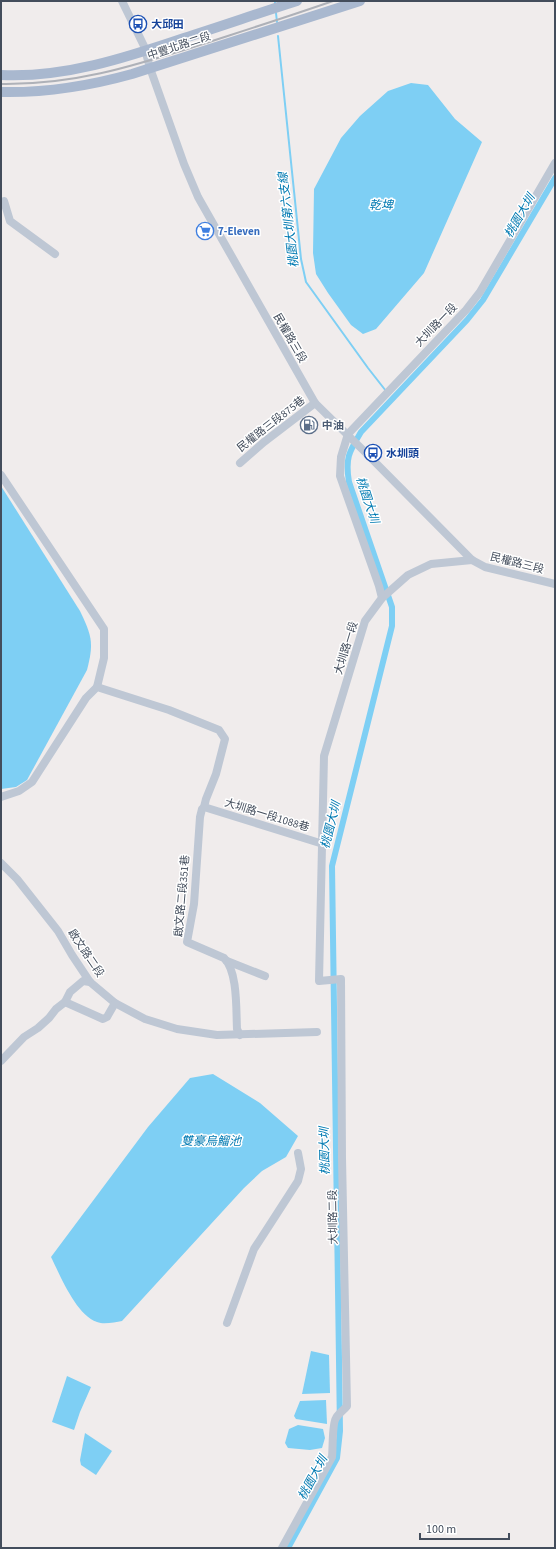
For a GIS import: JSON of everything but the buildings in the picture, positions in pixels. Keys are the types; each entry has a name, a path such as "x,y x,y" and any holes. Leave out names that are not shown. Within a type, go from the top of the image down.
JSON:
{"main road":[{"name":"中豐北路二段","path":"1,75 38,74 73,70 106,63 297,1"},
{"name":"中豐北路二段","path":"1,92 47,91 99,83 360,1"}],"street":[{"name":"民權路三段","path":"122,1 146,51 150,68 184,164 198,197 315,403 348,434 472,560 485,567 555,584"},
{"name":"大圳路一段","path":"342,979 319,981 324,756 366,622 385,595 379,586 340,476 340,457 348,434 466,310 480,292 555,163"},
{"path":"4,201 10,221 55,254"},
{"name":"民權路三段875巷","path":"240,463 264,442 315,403"},
{"path":"1,475 104,629 104,658 97,687 86,698 32,782 19,791 1,797"},
{"path":"385,595 408,575 431,564 472,560"},
{"path":"97,687 169,710 219,730 225,739 216,774 204,807"},
{"name":"大圳路一段1088巷","path":"204,807 323,844"},
{"name":"啟文路二段351巷","path":"204,807 200,817 194,904 187,942 224,958 227,961"},
{"name":"啟文路二段","path":"1,863 17,879 58,931 90,982 115,1003 145,1019 177,1029 217,1035 316,1032"},
{"path":"227,961 265,976"},
{"path":"227,961 232,971 237,1029 240,1035"},
{"name":"大圳路二段","path":"282,1548 332,1457 334,1422 337,1416 347,1406 342,1158 342,979"},
{"path":"1,1061 16,1044 38,1028 65,1002 70,992 83,981 90,982"},
{"path":"65,1002 103,1019 107,1017 115,1003"},
{"path":"227,1323 254,1249 298,1181 301,1169 298,1153"}],"water":[{"name":"乾埤","path":"411,83 428,85 455,119 482,142 424,273 376,329 363,334 351,325 316,274 313,253 314,189 341,138 360,116 388,91"},
{"path":"1,486 80,611 91,640 91,653 87,670 27,780 16,787 1,789"},
{"name":"雙豪烏鰡池","path":"213,1074 260,1103 298,1136 286,1157 262,1171 244,1188 122,1321 106,1323 97,1322 89,1318 76,1303 64,1284 51,1257 148,1127 190,1078"},
{"path":"311,1351 329,1355 330,1393 302,1394"},
{"path":"67,1376 91,1387 74,1430 52,1422"},
{"path":"326,1400 327,1424 296,1419 294,1416 300,1401"},
{"path":"298,1425 323,1429 325,1438 322,1448 310,1450 288,1448 285,1443 289,1429"},
{"path":"85,1433 112,1451 96,1475 81,1465 80,1460"}],"waterway":[{"name":"桃園大圳第六支線","path":"276,13 277,22"},
{"name":"桃園大圳第六支線","path":"278,36 301,259 306,282 386,391"},
{"name":"桃園大圳","path":"288,1548 337,1458 340,1431 332,866 392,626 392,607 349,482 348,461 351,450 361,432 467,320 483,300 555,178"}],"railway":[{"path":"1,84 54,81 104,73 203,44 333,1"}],"place":[{"name":"大邱田","path":"138,24"},
{"name":"7-Eleven","path":"205,231"},
{"name":"中油","path":"309,425"},
{"name":"水圳頭","path":"373,453"}]}
